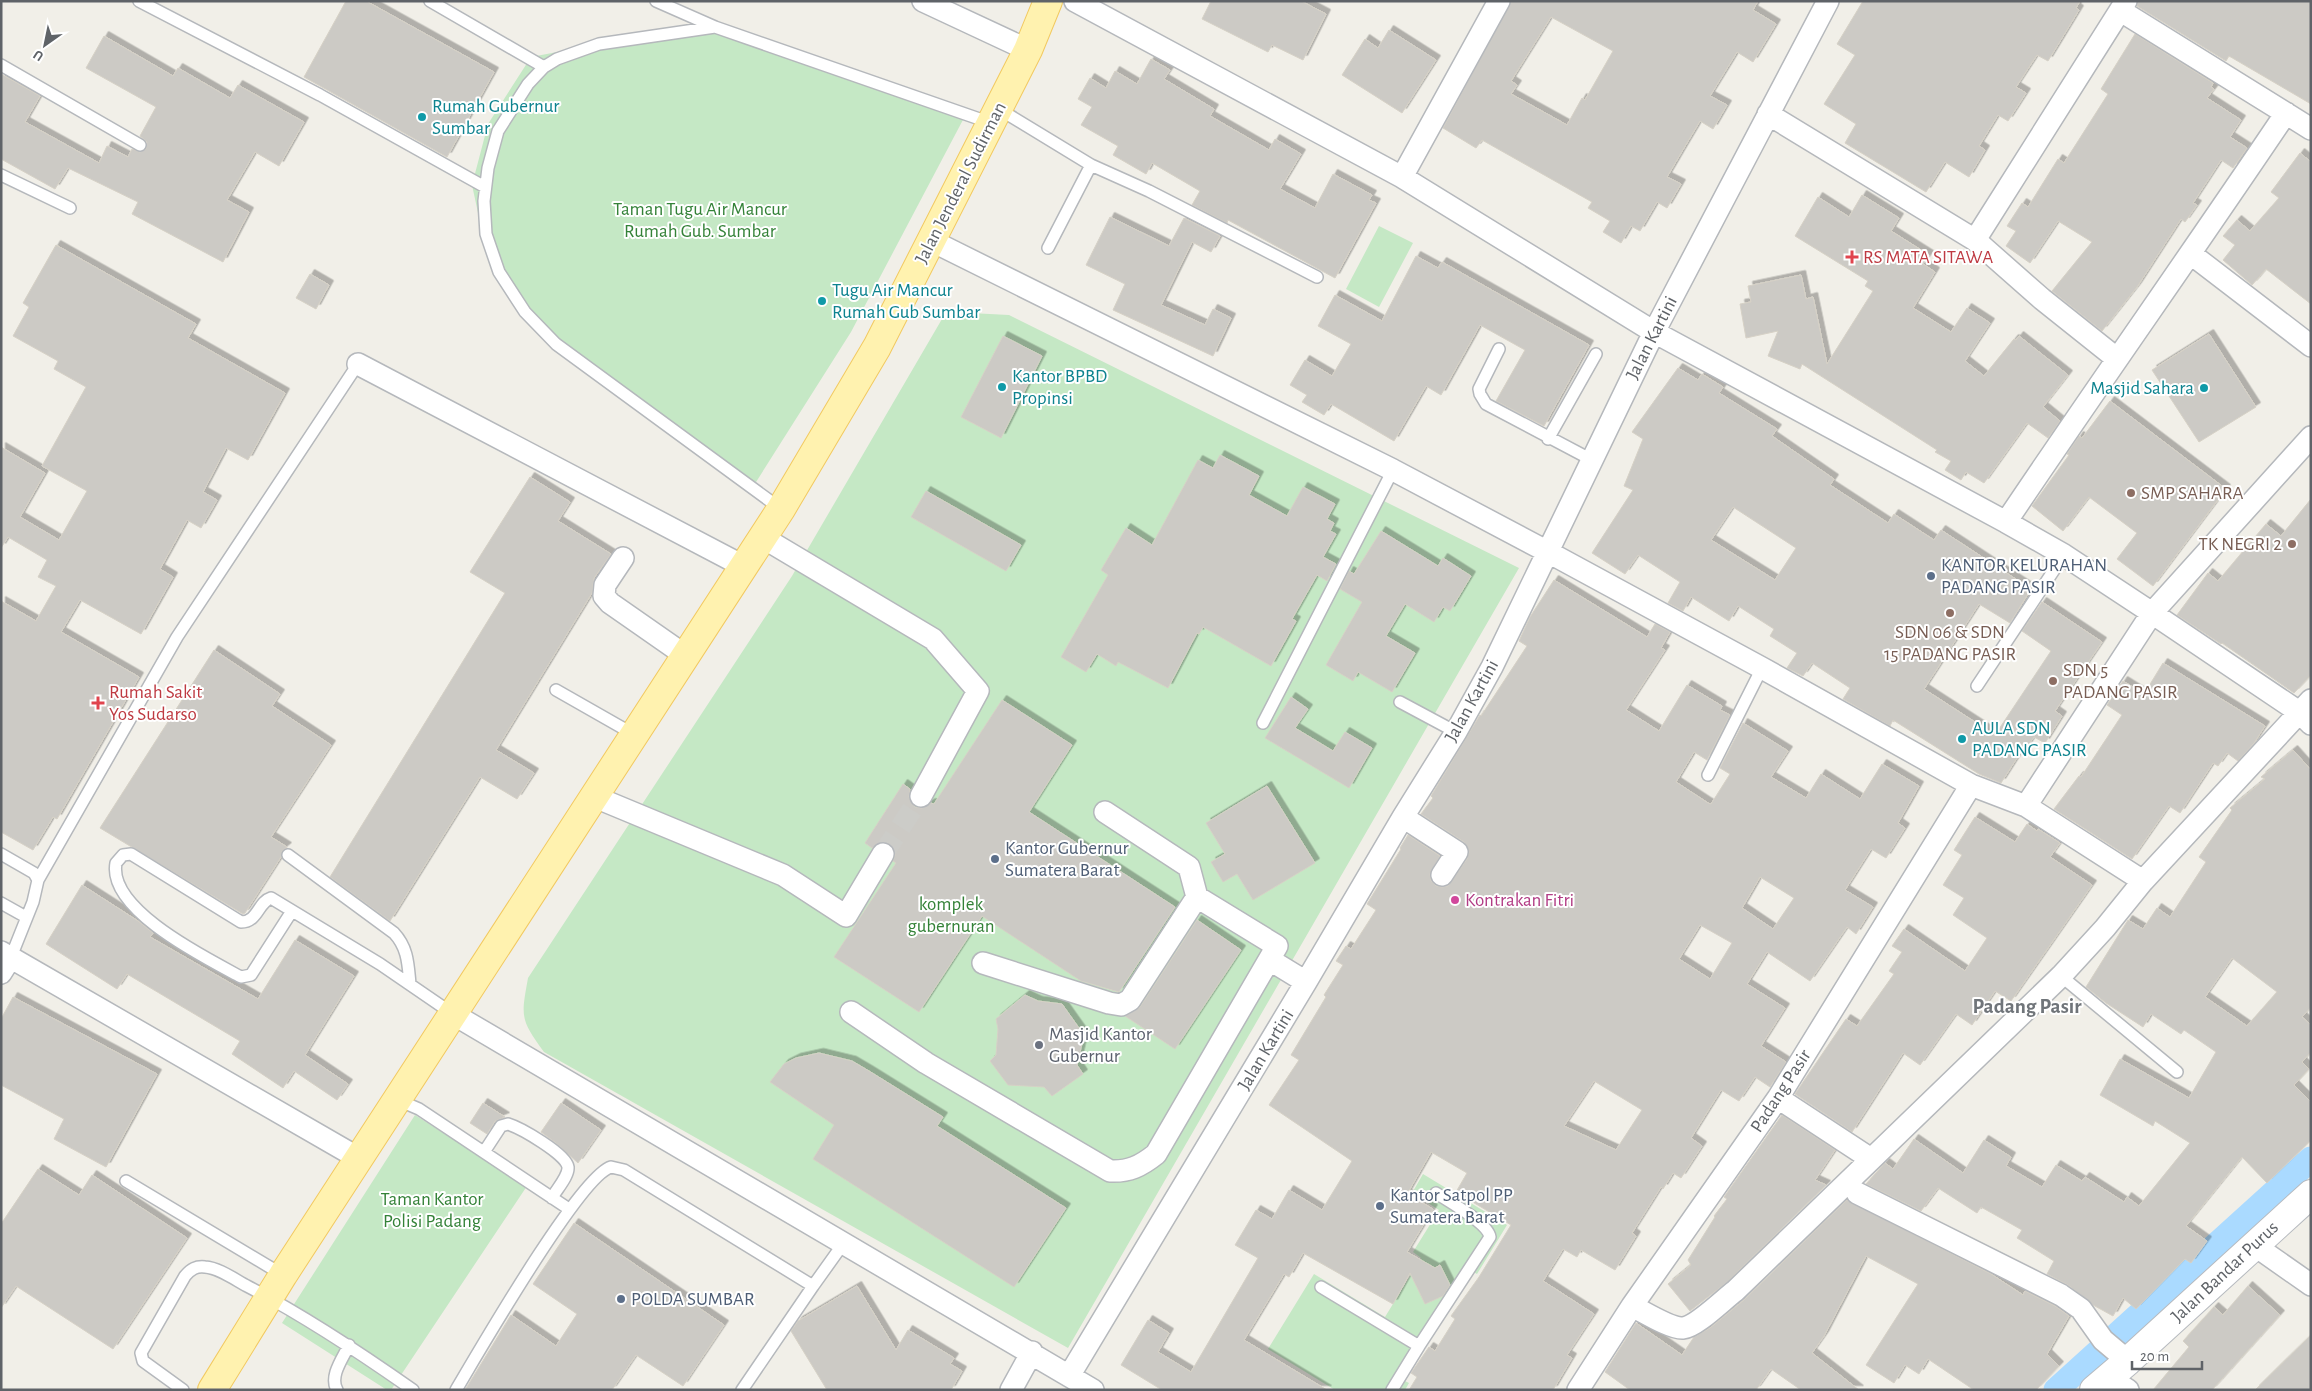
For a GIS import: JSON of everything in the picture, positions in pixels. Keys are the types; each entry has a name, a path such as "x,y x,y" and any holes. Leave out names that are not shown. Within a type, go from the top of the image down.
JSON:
{"main road":[{"name":"Jalan Jenderal Sudirman","path":"212,1390 276,1286 781,509 877,347 1028,50 1048,1"}],"street":[{"path":"923,1 1028,50"},
{"path":"1075,1 1402,178 1654,332 2006,522 2064,556 2307,712 2143,881 2061,976 1756,1271 1693,1325 1683,1328 1674,1326 1632,1306"},
{"path":"1402,178 1499,1"},
{"name":"Jalan Kartini","path":"1069,1376 1306,982 1403,816 1456,732 1492,667 1654,332 1828,1"},
{"path":"1975,240 2103,36 2124,6 2311,129"},
{"path":"2006,522 2116,358 2191,254 2286,113"},
{"path":"1768,114 1975,240 2042,299 2116,358"},
{"path":"932,241 1393,470 1762,668 1971,785 2026,806 2143,881"},
{"path":"2191,254 2311,346"},
{"path":"358,364 743,566"},
{"path":"2026,806 2152,613 2311,437"},
{"path":"762,537 933,639 978,691 921,796"},
{"path":"623,558 605,585 604,596 610,603 686,656"},
{"name":"Padang Pasir","path":"1578,1390 1632,1306 1778,1098 1971,785"},
{"path":"595,797 783,875 846,916 883,854"},
{"path":"851,1012 934,1068 1110,1170 1120,1171 1139,1166 1156,1154 1276,950 1276,944 1197,897 1189,867 1105,812"},
{"path":"1403,816 1457,852 1442,875"},
{"path":"983,964 1109,1003 1122,1005 1130,1000 1197,897"},
{"path":"1270,960 1306,982"},
{"path":"5,961 360,1159"},
{"path":"453,1014 843,1244 1032,1352 1093,1390"},
{"path":"1778,1098 1871,1159"},
{"path":"1857,1193 2061,1295 2081,1309 2113,1368"},
{"name":"Jalan Bandar Purus","path":"2113,1368 2311,1194"},
{"path":"2254,1245 2311,1284"},
{"path":"1011,1390 1032,1352"}],"lane":[{"path":"139,1 320,95 485,187"},
{"path":"430,1 544,67"},
{"path":"656,1 715,27 995,116 1317,278"},
{"path":"715,27 599,44 574,51 544,67 518,96 498,131 485,187 484,218 495,263 512,292 537,326 556,344 781,509"},
{"path":"1,65 140,144"},
{"path":"1048,248 1091,165"},
{"path":"1,175 70,208"},
{"path":"1499,349 1480,384 1482,400 1490,408 1592,460"},
{"path":"1548,438 1596,354"},
{"path":"5,961 35,897 38,880 177,636 358,364"},
{"path":"1264,724 1393,470"},
{"path":"1977,686 2064,556"},
{"path":"1708,775 1762,668"},
{"path":"556,690 635,734"},
{"path":"1400,702 1456,732"},
{"path":"1,854 34,874 38,880"},
{"path":"292,911 251,975 241,977 181,943 137,909 125,895 117,878 116,863 124,855 131,854 241,922 254,918 270,897 410,984 453,1014"},
{"path":"288,855 394,933 405,946 410,984"},
{"path":"1,903 26,917"},
{"path":"2061,976 2177,1072"},
{"path":"398,1100 419,1109 568,1209"},
{"path":"484,1152 501,1126 508,1124 560,1155 566,1164 567,1173 552,1198"},
{"path":"456,1390 568,1209 601,1173 607,1169 617,1168 813,1286"},
{"path":"126,1181 276,1286 350,1345 413,1390"},
{"path":"1392,1390 1490,1237 1488,1230 1481,1223 1436,1193"},
{"path":"742,1390 843,1244"},
{"path":"183,1390 143,1361 140,1356 188,1272 197,1267 207,1267 276,1286"},
{"path":"1321,1287 1419,1346"},
{"path":"337,1390 334,1379 350,1345"}],"green space":[{"name":"Taman Tugu Air Mancur Rumah Gub. Sumbar","path":"704,24 965,116 851,332 751,490 539,332 488,259 472,185 488,124 531,57"},
{"path":"1379,226 1413,243 1379,307 1346,289"},
{"name":"komplek gubernuran","path":"970,313 1009,315 1519,568 1068,1348 544,1052 530,1032 524,1017 524,1001 528,978 792,576 942,319"},
{"name":"Taman Kantor Polisi Padang","path":"415,1115 527,1186 391,1390 387,1390 282,1323"},
{"path":"1423,1174 1507,1225 1477,1274 1470,1270 1403,1380 1409,1383 1405,1390 1335,1390 1268,1349 1314,1274 1385,1317 1421,1258 1413,1252 1439,1210 1412,1193"}],"building":[{"name":"Rumah Gubernur Sumbar","path":"346,1 366,1 494,72 447,157 304,77"},
{"path":"1211,1 1301,1 1326,14 1303,60 1272,45 1268,52 1202,19"},
{"path":"1511,1 1758,1 1753,10 1776,24 1753,62 1737,52 1710,96 1727,105 1713,129 1700,121 1667,177 1681,184 1667,208 1657,202 1640,231 1631,226 1621,243 1603,232 1610,221 1588,208 1592,202 1482,140 1476,148 1443,128","holes":["1551,17 1613,51 1585,100 1582,98 1567,125 1511,94 1517,85 1511,81"]},
{"path":"1863,1 2080,1 2076,8 2079,10 2048,61 2037,55 2016,87 2026,93 2008,121 1998,115 1979,146 1985,150 1969,177 1945,162 1926,192 1845,143 1856,124 1824,104 1855,55 1837,44"},
{"path":"2138,1 2311,1 2311,104 2229,56 2226,61 2137,6"},
{"path":"1389,30 1436,60 1402,113 1342,75 1365,39 1378,48"},
{"path":"2135,34 2213,83 2211,87 2214,89 2207,98 2241,120 2230,137 2247,148 2233,168 2221,160 2193,203 2197,205 2185,222 2181,219 2137,287 2102,331 2052,291 2092,242 2058,221 2030,263 2006,246 2016,231 2007,226 2022,203 2028,207 2058,159 2064,163 2108,94 2101,89"},
{"path":"104,36 173,76 178,68 230,98 238,85 304,122 279,166 255,152 227,200 249,212 223,262 132,214 138,202 68,168 55,189 1,159 1,74 40,96 25,122 99,163 107,146 128,157 132,149 140,152 146,149 147,142 140,136 156,107 86,68"},
{"path":"1151,59 1170,70 1164,79 1214,109 1210,116 1269,150 1275,139 1301,154 1280,189 1315,208 1333,174 1372,195 1369,200 1376,203 1335,278 1228,220 1227,223 1192,205 1200,191 1152,163 1146,174 1113,155 1118,146 1081,125 1092,107 1078,99 1090,78 1106,88 1115,71 1137,84"},
{"path":"2300,153 2311,162 2311,304 2266,269 2252,285 2223,260 2235,245 2223,236 2237,220 2250,231 2279,198 2271,192"},
{"path":"1862,195 1899,218 1891,231 1929,255 1923,264 1935,272 1913,308 1951,332 1967,308 1990,323 1965,361 1984,376 2014,339 2016,340 2019,336 2068,375 2043,407 2060,421 2048,438 2027,423 1984,483 1966,472 1961,480 1945,470 1951,461 1935,452 1937,450 1802,364 1800,369 1768,356 1778,331 1746,338 1740,304 1751,302 1748,286 1801,275 1806,299 1813,297 1827,364 1873,291 1865,286 1868,281 1795,236 1818,197 1849,217"},
{"path":"1110,217 1169,246 1184,218 1220,236 1211,252 1192,242 1161,305 1205,325 1213,309 1231,318 1213,356 1113,310 1125,284 1086,265"},
{"path":"56,245 196,324 188,338 285,393 248,460 226,448 203,492 217,500 201,528 187,520 160,569 173,577 141,634 80,600 61,632 139,677 57,819 53,817 33,850 1,832 1,601 36,621 56,586 38,577 47,560 8,537 1,548 1,447 45,473 20,517 59,540 87,491 42,466 86,387 54,369 58,361 13,336 29,307 23,303"},
{"path":"1416,256 1438,268 1442,262 1589,345 1544,426 1496,401 1525,350 1480,325 1441,395 1426,386 1394,441 1331,404 1324,415 1302,402 1307,395 1290,385 1305,360 1332,376 1351,344 1318,326 1335,295 1382,321"},
{"path":"310,274 329,285 316,309 296,298"},
{"name":"Masjid Sahara","path":"2209,334 2256,407 2199,442 2152,370"},
{"name":"Kantor BPBD Propinsi","path":"1003,336 1042,356 1001,438 961,417"},
{"path":"1678,368 1698,380 1702,374 1723,387 1719,393 1777,429 1772,436 1834,479 1830,485 1888,523 1894,514 1934,540 1941,530 2031,589 2010,623 1979,604 1924,689 1995,735 2051,651 2022,631 2042,602 2102,642 2055,711 2062,716 2045,743 2034,737 2024,751 2022,750 2001,783 1979,774 1893,720 1890,726 1843,699 1850,688 1812,663 1803,676 1787,668 1797,653 1770,636 1774,629 1738,606 1729,621 1691,597 1683,611 1668,603 1680,582 1638,555 1625,574 1592,553 1633,490 1624,486 1643,439 1632,432","holes":["1733,507 1796,548 1775,580 1711,540"]},
{"name":"SMP SAHARA","path":"2110,401 2226,489 2153,586 2117,559 2137,533 2089,497 2063,531 2032,506 2069,455 2067,454 2079,436 2082,438"},
{"path":"1220,455 1259,476 1249,495 1287,516 1303,487 1335,504 1327,519 1334,523 1330,531 1336,534 1323,557 1336,564 1327,581 1317,575 1292,619 1296,621 1271,666 1203,627 1199,634 1197,633 1168,688 1118,662 1116,666 1097,654 1086,672 1061,657 1108,575 1101,570 1126,528 1152,545 1198,460 1213,468"},
{"path":"530,477 570,502 558,521 611,554 594,578 592,593 496,750 534,773 517,799 480,777 390,921 330,877 505,593 470,572"},
{"path":"926,491 1021,545 1006,571 911,517"},
{"path":"2311,499 2311,675 2294,693 2222,643 2177,615 2208,573 2218,581 2266,524 2281,536"},
{"path":"1381,531 1438,566 1443,558 1471,576 1450,611 1443,607 1434,622 1405,604 1386,636 1415,653 1392,692 1358,672 1353,681 1326,665 1362,602 1340,589 1349,571 1354,574"},
{"path":"1554,580 1647,637 1655,624 1670,632 1661,648 1665,650 1626,710 1659,731 1687,685 1722,706 1720,710 1730,715 1707,760 1694,752 1676,782 1708,803 1711,804 1730,774 1720,768 1743,723 1788,751 1771,777 1806,798 1821,774 1860,799 1882,764 1919,786 1898,823 1905,828 1886,858 1871,849 1845,890 1873,907 1856,934 1847,927 1810,981 1767,952 1747,984 1785,1008 1761,1046 1786,1062 1770,1087 1755,1077 1739,1101 1721,1090 1691,1138 1702,1146 1681,1178 1673,1173 1663,1189 1661,1187 1632,1233 1636,1236 1615,1270 1581,1250 1577,1257 1563,1249 1543,1281 1594,1314 1567,1355 1572,1358 1553,1390 1409,1390 1417,1377 1411,1373 1429,1347 1435,1351 1455,1319 1451,1316 1479,1277 1511,1225 1456,1192 1467,1173 1431,1152 1407,1194 1433,1209 1407,1252 1435,1268 1440,1265 1450,1285 1443,1296 1425,1304 1410,1273 1393,1304 1303,1253 1289,1277 1284,1274 1244,1340 1327,1390 1162,1390 1121,1365 1148,1320 1169,1333 1158,1352 1191,1372 1258,1258 1235,1245 1256,1210 1272,1219 1289,1190 1322,1210 1352,1161 1269,1105 1299,1060 1291,1055 1343,965 1336,961 1346,946 1351,949 1376,910 1367,904 1408,835 1440,856 1430,874 1431,881 1436,886 1448,886 1467,859 1469,852 1464,842 1421,814 1433,798 1431,796 1480,715 1527,646 1519,641 1530,617","holes":["1760,877 1794,898 1773,929 1742,908","1700,925 1732,943 1710,979 1679,959","1594,1081 1642,1110 1616,1150 1564,1126"]},
{"path":"214,650 280,694 272,706 331,745 271,837 287,847 282,851 281,857 243,914 100,828"},
{"path":"2163,663 2265,726 2254,743 2238,761 2227,753 2218,766 2213,763 2180,813 2169,806 2132,859 2054,809 2079,776 2081,777 2122,715 2107,705 2123,681 2144,694"},
{"path":"1291,697 1308,709 1295,728 1333,751 1345,732 1372,748 1349,788 1265,738"},
{"name":"Kantor Gubernur Sumatera Barat","path":"1002,700 1072,745 1029,812 1175,907 1119,992 1081,981 982,916 919,1012 834,957 896,863 893,861 895,855 894,848 890,844 883,842 872,848 865,843 903,784 910,789 909,797 915,807 922,808 931,803 934,804"},
{"path":"2293,750 2311,770 2311,1007 2302,1017 2311,1025 2311,1052 2302,1062 2309,1069 2294,1085 2311,1102 2311,1140 2267,1183 2242,1157 2186,1226 2207,1241 2191,1263 2185,1259 2136,1309 2123,1298 2113,1316 2093,1305 2068,1285 2047,1274 2054,1261 2017,1238 2022,1230 1981,1207 1977,1213 1938,1188 1921,1211 1866,1184 1885,1163 1893,1169 1914,1139 1963,1173 1984,1140 2011,1157 2006,1166 2042,1187 2056,1165 2082,1181 2085,1177 2124,1202 2127,1197 2139,1206 2190,1143 2155,1121 2153,1126 2100,1095 2120,1059 2189,1098 2216,1052 2184,1030 2181,1034 2151,1014 2143,1027 2106,1003 2086,987 2128,920 2143,929 2157,908 2170,917 2206,862 2199,857 2232,810 2230,808 2265,779 2261,777","holes":["2232,958 2277,992 2247,1026 2205,997"]},
{"path":"1267,786 1315,863 1253,900 1237,874 1223,882 1211,862 1225,854 1206,823"},
{"path":"1975,817 2015,842 2027,824 2037,831 2038,829 2060,843 2050,857 2092,885 2011,1001 1995,991 1972,1025 1956,1014 1920,1065 1903,1053 1852,1132 1795,1094 1846,1019 1857,1026 1894,974 1889,971 1902,952 1892,946 1904,929 1965,971 1987,938 1953,915 1964,898 1943,885 1962,855 1954,850"},
{"path":"82,885 138,921 153,933 150,937 258,999 295,940 354,976 305,1055 348,1084 337,1100 294,1071 283,1088 232,1054 240,1041 127,974 117,989 46,944"},
{"path":"1197,920 1241,950 1175,1049 1125,1016 1140,1007"},
{"name":"Masjid Kantor Gubernur","path":"1025,995 1038,1001 1062,1004 1084,1035 1077,1065 1083,1074 1052,1096 1044,1087 1008,1085 990,1061 996,1055 998,1029 996,1019"},
{"path":"13,997 157,1074 106,1167 54,1139 64,1119 1,1085 1,1019"},
{"path":"819,1053 852,1061 943,1117 937,1126 1066,1208 1014,1287 813,1159 834,1125 770,1082 784,1064 796,1058"},
{"path":"483,1103 505,1117 495,1121 487,1134 470,1123"},
{"path":"561,1103 601,1130 578,1163 541,1132"},
{"path":"1782,1115 1835,1150 1815,1180 1826,1185 1727,1282 1690,1311 1668,1284 1691,1265 1688,1260 1714,1216 1727,1199 1724,1197"},
{"path":"38,1169 79,1195 92,1175 187,1238 113,1349 16,1286 1,1308 1,1224"},
{"path":"1847,1200 1991,1274 2023,1295 2025,1291 2055,1306 2069,1316 2047,1354 2059,1366 2036,1390 1974,1390 1928,1359 1919,1374 1905,1365 1894,1383 1866,1365 1918,1284 1866,1256 1824,1336 1812,1353 1859,1390 1801,1390 1771,1369 1756,1390 1630,1390 1605,1372 1636,1323 1682,1355 1694,1337 1710,1328 1744,1300"},
{"name":"POLDA SUMBAR","path":"574,1223 724,1325 683,1386 636,1355 612,1390 465,1390 511,1315 556,1346 577,1314 533,1284"},
{"path":"857,1286 896,1350 908,1330 954,1358 950,1364 962,1371 951,1390 827,1390 791,1331 798,1321"},
{"path":"2248,1286 2280,1315 2212,1390 2153,1390 2189,1347 2183,1341 2214,1307 2223,1315"},
{"path":"2311,1335 2311,1390 2255,1390"}],"waterway":[{"path":"2056,1390 2311,1159"}],"tunnel":[{"path":"883,854 921,796"}],"place":[{"name":"Rumah Gubernur Sumbar","path":"422,117"},
{"name":"RS MATA SITAWA","path":"1852,257"},
{"name":"Tugu Air Mancur Rumah Gub Sumbar","path":"822,301"},
{"name":"Kantor BPBD Propinsi","path":"1002,387"},
{"name":"Masjid Sahara","path":"2204,388"},
{"name":"SMP SAHARA","path":"2131,493"},
{"name":"TK NEGRI 2","path":"2292,544"},
{"name":"KANTOR KELURAHAN PADANG PASIR","path":"1931,576"},
{"name":"SDN 06 & SDN 15 PADANG PASIR","path":"1950,613"},
{"name":"SDN 5 PADANG PASIR","path":"2053,681"},
{"name":"Rumah Sakit Yos Sudarso","path":"98,703"},
{"name":"AULA SDN PADANG PASIR","path":"1962,739"},
{"name":"Kantor Gubernur Sumatera Barat","path":"995,859"},
{"name":"Kontrakan Fitri","path":"1455,900"},
{"name":"Masjid Kantor Gubernur","path":"1039,1045"},
{"name":"Kantor Satpol PP Sumatera Barat","path":"1380,1206"},
{"name":"POLDA SUMBAR","path":"621,1299"}],"district":[{"name":"Padang Pasir","path":"2027,1006"}]}
